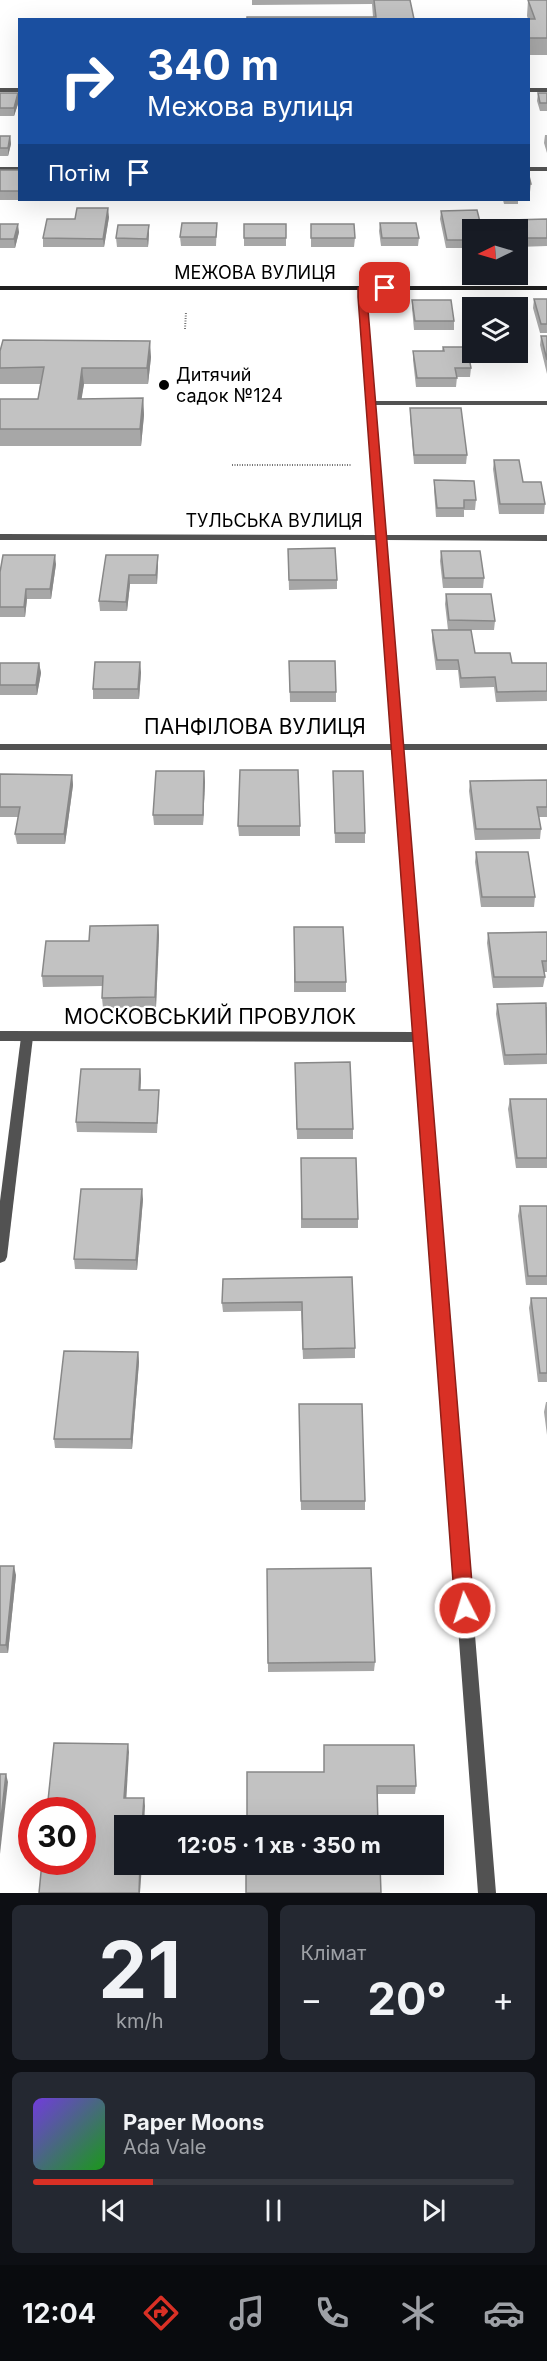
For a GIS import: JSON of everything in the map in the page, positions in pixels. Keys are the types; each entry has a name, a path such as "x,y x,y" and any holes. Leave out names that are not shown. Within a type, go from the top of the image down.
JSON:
{"street":[{"path":"0,90 18,90"},
{"path":"530,90 547,90"},
{"path":"0,169 18,169"},
{"path":"530,169 547,169"},
{"name":"МЕЖОВА ВУЛИЦЯ","path":"0,288 547,288"},
{"path":"362,288 487,1893"},
{"path":"371,403 547,403"},
{"name":"ТУЛЬСЬКА ВУЛИЦЯ","path":"0,537 547,538"},
{"name":"ПАНФІЛОВА ВУЛИЦЯ","path":"0,747 547,747"},
{"name":"МОСКОВСЬКИЙ ПРОВУЛОК","path":"0,1036 420,1037"},
{"path":"0,1257 27,1036"}],"path":[{"path":"232,465 376,465"}],"building":[{"path":"374,0 410,0 414,18 247,18 247,17 376,17"},
{"path":"528,0 547,0 547,38 530,38 530,19 535,19"},
{"path":"0,93 18,93 14,108 0,108"},
{"path":"538,93 547,93 547,103 540,103"},
{"path":"0,136 10,136 8,148 0,148"},
{"path":"0,170 18,170 18,191 0,191"},
{"path":"77,208 108,208 103,239 43,238 47,219 75,219"},
{"path":"477,210 479,219 462,219 462,240 447,240 441,211"},
{"path":"547,219 547,238 528,238 528,220"},
{"path":"182,223 217,223 216,237 180,237"},
{"path":"380,223 416,223 419,238 382,238"},
{"path":"0,224 18,224 14,239 0,239"},
{"path":"244,224 286,224 286,238 244,238"},
{"path":"311,224 354,224 355,238 311,238"},
{"path":"118,225 149,225 147,239 116,238"},
{"path":"534,299 547,299 547,324 541,324"},
{"path":"412,300 451,300 454,321 415,321"},
{"path":"541,336 547,336 547,360"},
{"path":"3,340 150,341 147,368 82,368 78,399 143,398 140,429 0,429 0,399 38,399 44,367 0,368 0,351"},
{"path":"443,347 462,347 462,363 470,363 471,368 455,368 457,378 417,378 413,351 444,351"},
{"path":"410,408 461,408 467,455 414,455"},
{"path":"494,460 519,460 523,482 541,482 545,504 500,504"},
{"path":"434,480 474,481 476,500 464,500 464,508 437,508"},
{"path":"335,548 337,580 289,580 288,549"},
{"path":"441,551 480,551 484,578 444,578"},
{"path":"3,555 55,555 50,589 26,589 24,607 0,607 0,572"},
{"path":"106,555 158,555 156,575 129,575 126,602 99,601"},
{"path":"446,594 491,594 495,621 449,620"},
{"path":"432,630 471,630 475,653 510,653 512,663 547,663 547,691 497,692 495,677 461,678 458,660 437,660"},
{"path":"289,661 335,661 336,692 290,692"},
{"path":"95,662 140,662 138,689 93,689"},
{"path":"0,663 39,663 36,685 0,685"},
{"path":"240,770 298,770 300,826 238,826"},
{"path":"156,771 204,771 203,815 153,815"},
{"path":"333,771 363,771 365,833 335,833"},
{"path":"0,774 72,775 64,834 15,834 20,807 0,807"},
{"path":"547,780 547,807 537,807 541,829 476,829 470,781"},
{"path":"476,852 528,852 535,897 482,897"},
{"path":"158,925 155,997 102,998 103,976 42,976 46,941 89,941 90,926"},
{"path":"294,927 343,927 346,982 295,982"},
{"path":"547,932 547,961 542,961 545,977 494,977 488,933"},
{"path":"546,1003 547,1054 505,1055 497,1004"},
{"path":"350,1062 353,1129 297,1129 295,1063"},
{"path":"81,1069 140,1069 139,1090 159,1090 157,1123 76,1122"},
{"path":"510,1099 547,1099 547,1158 517,1158"},
{"path":"301,1158 356,1158 358,1219 302,1219"},
{"path":"81,1189 142,1189 136,1260 74,1259"},
{"path":"520,1206 547,1206 547,1276 528,1276"},
{"path":"352,1277 355,1348 303,1349 302,1302 222,1303 223,1279"},
{"path":"531,1298 547,1298 547,1373 540,1373"},
{"path":"64,1351 138,1352 131,1439 54,1439"},
{"path":"299,1404 362,1404 365,1501 301,1501"},
{"path":"0,1566 14,1566 6,1645 0,1645"},
{"path":"371,1568 375,1662 268,1663 267,1569"},
{"path":"54,1743 128,1744 124,1798 144,1798 143,1815 114,1815 114,1875 140,1875 139,1893 39,1893 41,1875 96,1875 96,1797 48,1797"},
{"path":"324,1745 414,1745 416,1786 377,1786 378,1815 247,1815 247,1772 324,1772"},
{"path":"0,1774 6,1774 0,1827"},
{"path":"246,1875 380,1875 381,1893 246,1893"}],"place":[{"name":"Дитячий садок №124","path":"164,385"}],"route":[{"path":"385,288 362,288 362,297 465,1608"}]}
